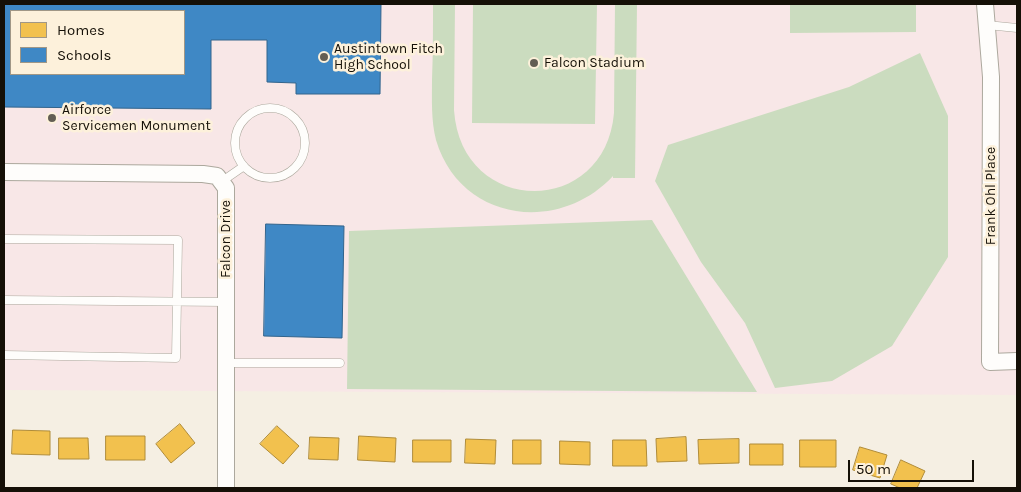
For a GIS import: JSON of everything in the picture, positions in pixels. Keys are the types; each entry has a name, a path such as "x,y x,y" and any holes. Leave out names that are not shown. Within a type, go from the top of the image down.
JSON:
{"street":[{"name":"Frank Ohl Place","path":"985,4 991,77 990,362 1017,361"},
{"name":"Falcon Drive","path":"4,172 203,174 217,176 226,188 226,488"}],"lane":[{"path":"987,25 1017,28"},
{"path":"273,108 283,110 292,116 299,124 305,143 303,154 295,167 282,176 272,178 252,173 244,166 238,158 235,148 237,132 244,119 253,112 273,108"},
{"path":"221,182 244,166"},
{"path":"4,239 178,240 176,358 4,355"},
{"path":"4,300 226,302"},
{"path":"226,363 340,363"}],"shaded area":[{"path":"4,4 1017,4 1017,395 4,390"}],"green space":[{"path":"433,4 455,4 454,110 463,145 481,170 505,186 533,191 561,186 586,172 605,147 614,113 615,4 637,4 635,178 613,178 613,176 591,195 566,207 539,212 513,210 488,203 466,188 448,167 434,132 432,102"},
{"name":"Falcon Stadium","path":"473,4 597,4 595,124 472,123"},
{"path":"790,4 916,4 916,32 790,33"},
{"path":"920,53 948,116 948,257 892,346 832,381 775,388 745,323 701,262 655,181 668,145 849,87"},
{"path":"652,220 757,392 347,389 349,231"}],"building: Homes":[{"path":"180,424 195,443 171,463 156,444"},
{"path":"277,426 299,446 283,464 260,444"},
{"path":"13,430 50,431 50,455 12,454"},
{"path":"106,436 145,436 145,460 106,460"},
{"path":"359,436 396,438 395,462 358,460"},
{"path":"310,437 339,438 338,460 309,459"},
{"path":"686,437 687,461 657,462 656,439"},
{"path":"59,438 88,438 89,459 59,459"},
{"path":"466,439 496,440 495,464 465,463"},
{"path":"739,439 739,463 699,464 698,440"},
{"path":"413,440 451,440 451,462 413,462"},
{"path":"513,440 541,440 541,464 513,464"},
{"path":"613,440 646,440 647,466 613,466"},
{"path":"800,440 836,440 836,467 800,467"},
{"path":"560,441 590,442 590,465 560,464"},
{"path":"750,444 783,444 783,465 750,465"},
{"path":"860,447 887,455 880,478 853,470"},
{"path":"901,460 925,471 917,488 900,488 891,484"}],"building: Schools":[{"name":"Austintown Fitch High School","path":"4,4 381,4 380,94 296,94 296,83 267,82 267,40 211,40 211,109 4,107"},
{"path":"266,224 344,226 342,338 264,336"}],"place":[{"name":"Austintown Fitch High School","path":"324,57"},
{"name":"Falcon Stadium","path":"534,63"},
{"name":"Airforce Servicemen Monument","path":"52,118"}]}
